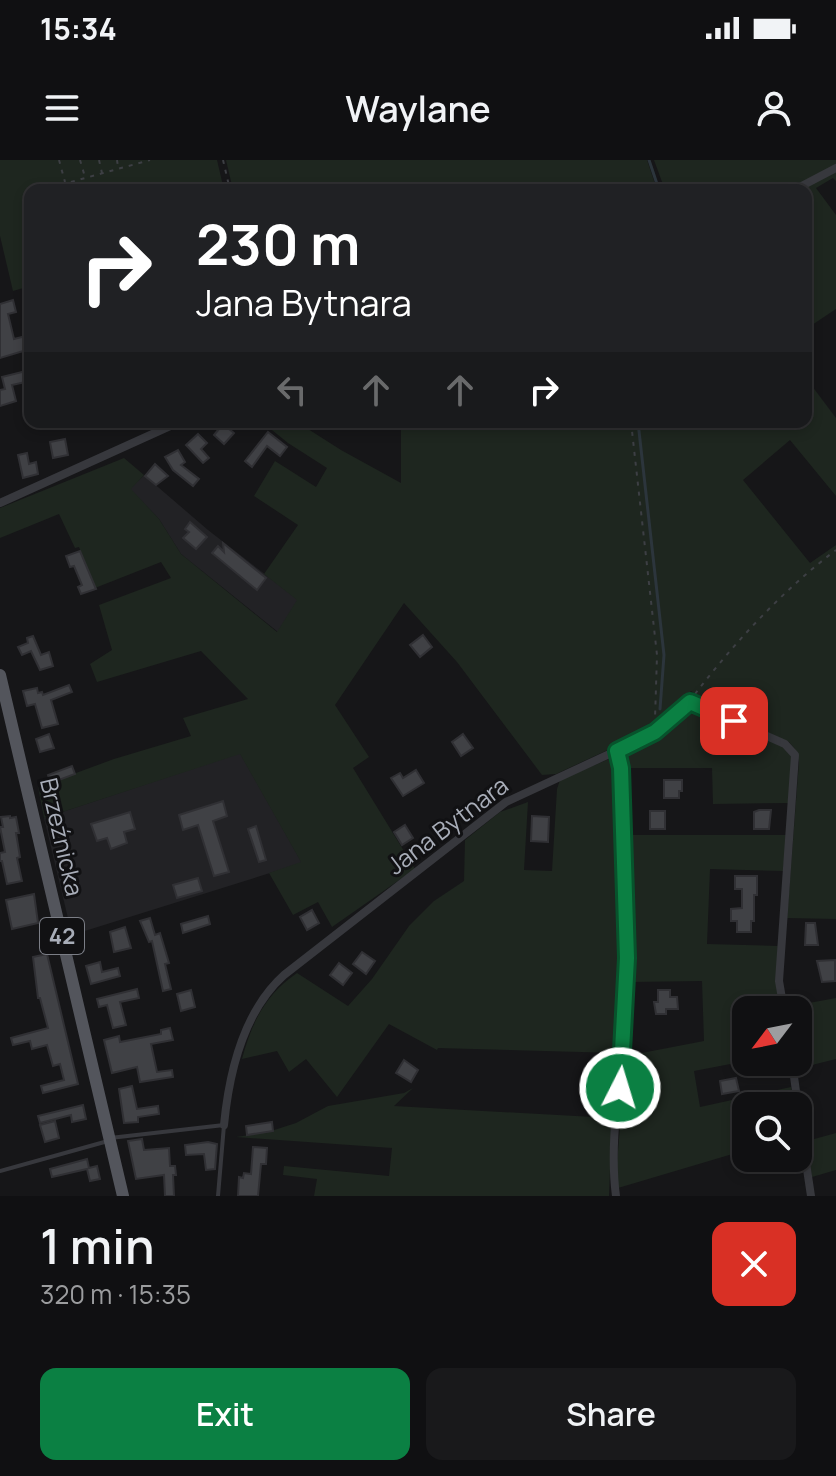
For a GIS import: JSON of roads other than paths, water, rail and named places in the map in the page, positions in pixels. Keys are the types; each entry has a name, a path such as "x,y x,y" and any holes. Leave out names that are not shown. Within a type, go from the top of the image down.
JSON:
{"main road":[{"name":"Brzeźnicka","path":"0,675 123,1196"}],"street":[{"path":"805,184 836,168"},
{"path":"0,503 166,428"},
{"name":"Jana Bytnara","path":"224,1125 245,1032 257,1007 273,985 506,802 655,732 690,702 785,744 795,755 779,981 782,996"},
{"path":"616,1196 613,1174 627,958 621,768 617,751"},
{"path":"807,1172 811,1196"}],"lane":[{"path":"0,1171 110,1139 224,1125"},
{"name":"Jana Bytnara","path":"218,1196 224,1125"}],"waterway":[{"path":"649,160 657,184"},
{"path":"639,428 664,655 660,709"}]}
